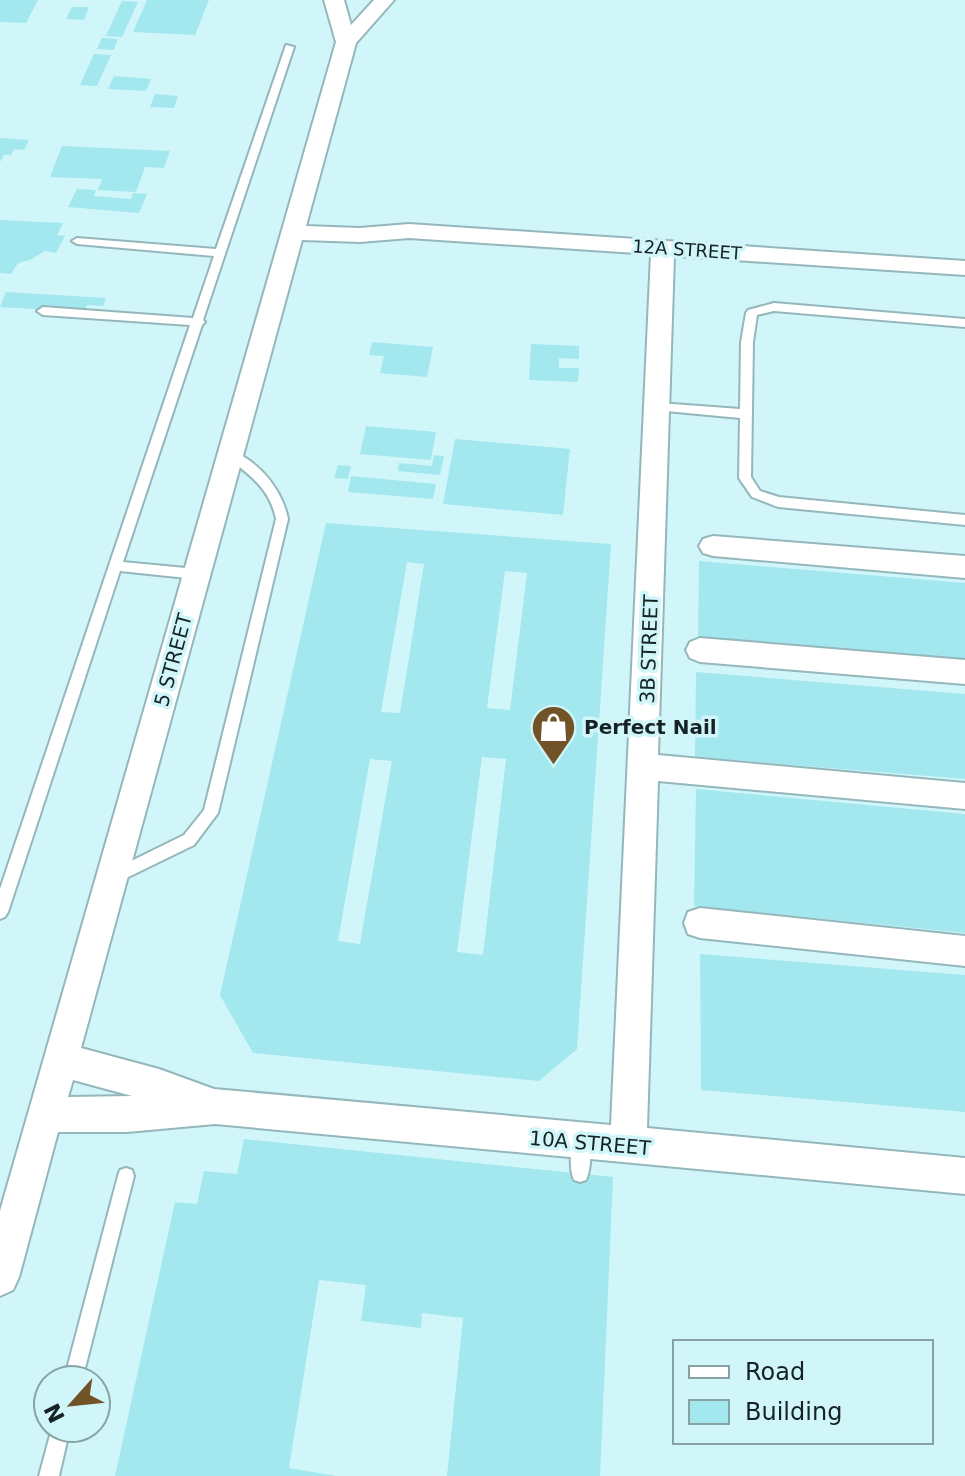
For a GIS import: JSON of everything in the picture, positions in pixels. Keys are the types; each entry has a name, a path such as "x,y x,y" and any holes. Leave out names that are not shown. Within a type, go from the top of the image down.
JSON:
{"street":[{"path":"334,0 346,42"},
{"name":"5 STREET","path":"0,1277 346,42 384,0"},
{"name":"12A STREET","path":"294,222 360,235 409,231 965,268"},
{"name":"3B STREET","path":"628,1146 663,248"},
{"path":"713,546 965,567"},
{"path":"700,650 965,672"},
{"path":"644,767 965,796"},
{"path":"700,923 965,951"},
{"name":"10A STREET","path":"61,1060 159,1086 215,1106 581,1158 628,1146 965,1176"},
{"name":"10A STREET","path":"46,1115 127,1114 215,1106"}],"lane":[{"path":"0,912 289,47"},
{"path":"77,241 222,253"},
{"path":"965,323 803,308 758,310 749,319 745,478 748,487 766,500 965,520"},
{"path":"43,311 199,322"},
{"path":"659,407 747,414"},
{"path":"114,878 189,840 201,827 213,805 282,519 277,496 271,486 231,454"},
{"path":"118,566 196,574"},
{"path":"77,1364 126,1176"},
{"path":"49,1476 57,1444"}],"building":[{"path":"0,0 38,0 26,23 0,22"},
{"path":"147,0 209,0 195,35 133,32"},
{"path":"122,1 138,2 122,37 106,36"},
{"path":"72,7 89,7 84,20 66,19"},
{"path":"102,38 118,39 114,50 97,49"},
{"path":"94,54 111,55 97,86 80,85"},
{"path":"114,76 151,79 146,91 108,89"},
{"path":"155,94 178,96 174,108 150,107"},
{"path":"0,138 29,140 24,150 14,149 11,155 4,155 0,162"},
{"path":"62,146 170,151 164,168 145,167 136,192 98,190 102,179 50,177"},
{"path":"77,189 96,190 94,196 131,199 133,193 147,194 139,213 68,207"},
{"path":"0,220 63,223 57,235 65,236 56,253 45,251 18,263 11,274 0,273"},
{"path":"6,292 106,298 103,306 87,305 84,312 0,307"},
{"path":"372,342 433,347 427,377 380,373 384,356 369,355"},
{"path":"531,344 579,346 579,359 559,358 559,368 579,368 578,382 529,380"},
{"path":"366,426 436,432 431,460 360,454"},
{"path":"455,439 570,449 563,515 443,504"},
{"path":"434,455 444,456 440,475 398,471 399,463 432,466"},
{"path":"338,465 351,466 348,479 334,478"},
{"path":"351,476 436,484 433,499 348,492"},
{"path":"326,523 611,544 577,1049 539,1081 253,1053 220,995","holes":["407,562 424,564 400,713 381,712","505,571 527,573 510,710 487,708","482,757 506,759 483,955 457,952","370,759 392,761 360,944 338,941"]},
{"path":"699,561 965,583 965,660 698,638"},
{"path":"696,672 965,694 965,779 695,757"},
{"path":"696,789 965,814 965,933 694,906"},
{"path":"700,954 965,975 965,1112 701,1090"},
{"path":"244,1139 613,1177 600,1476 447,1476 463,1318 422,1313 421,1328 361,1321 366,1285 319,1280 289,1468 336,1476 115,1476 175,1202 197,1204 204,1171 237,1174"}],"place":[{"name":"Perfect Nail","path":"553,766"}]}
